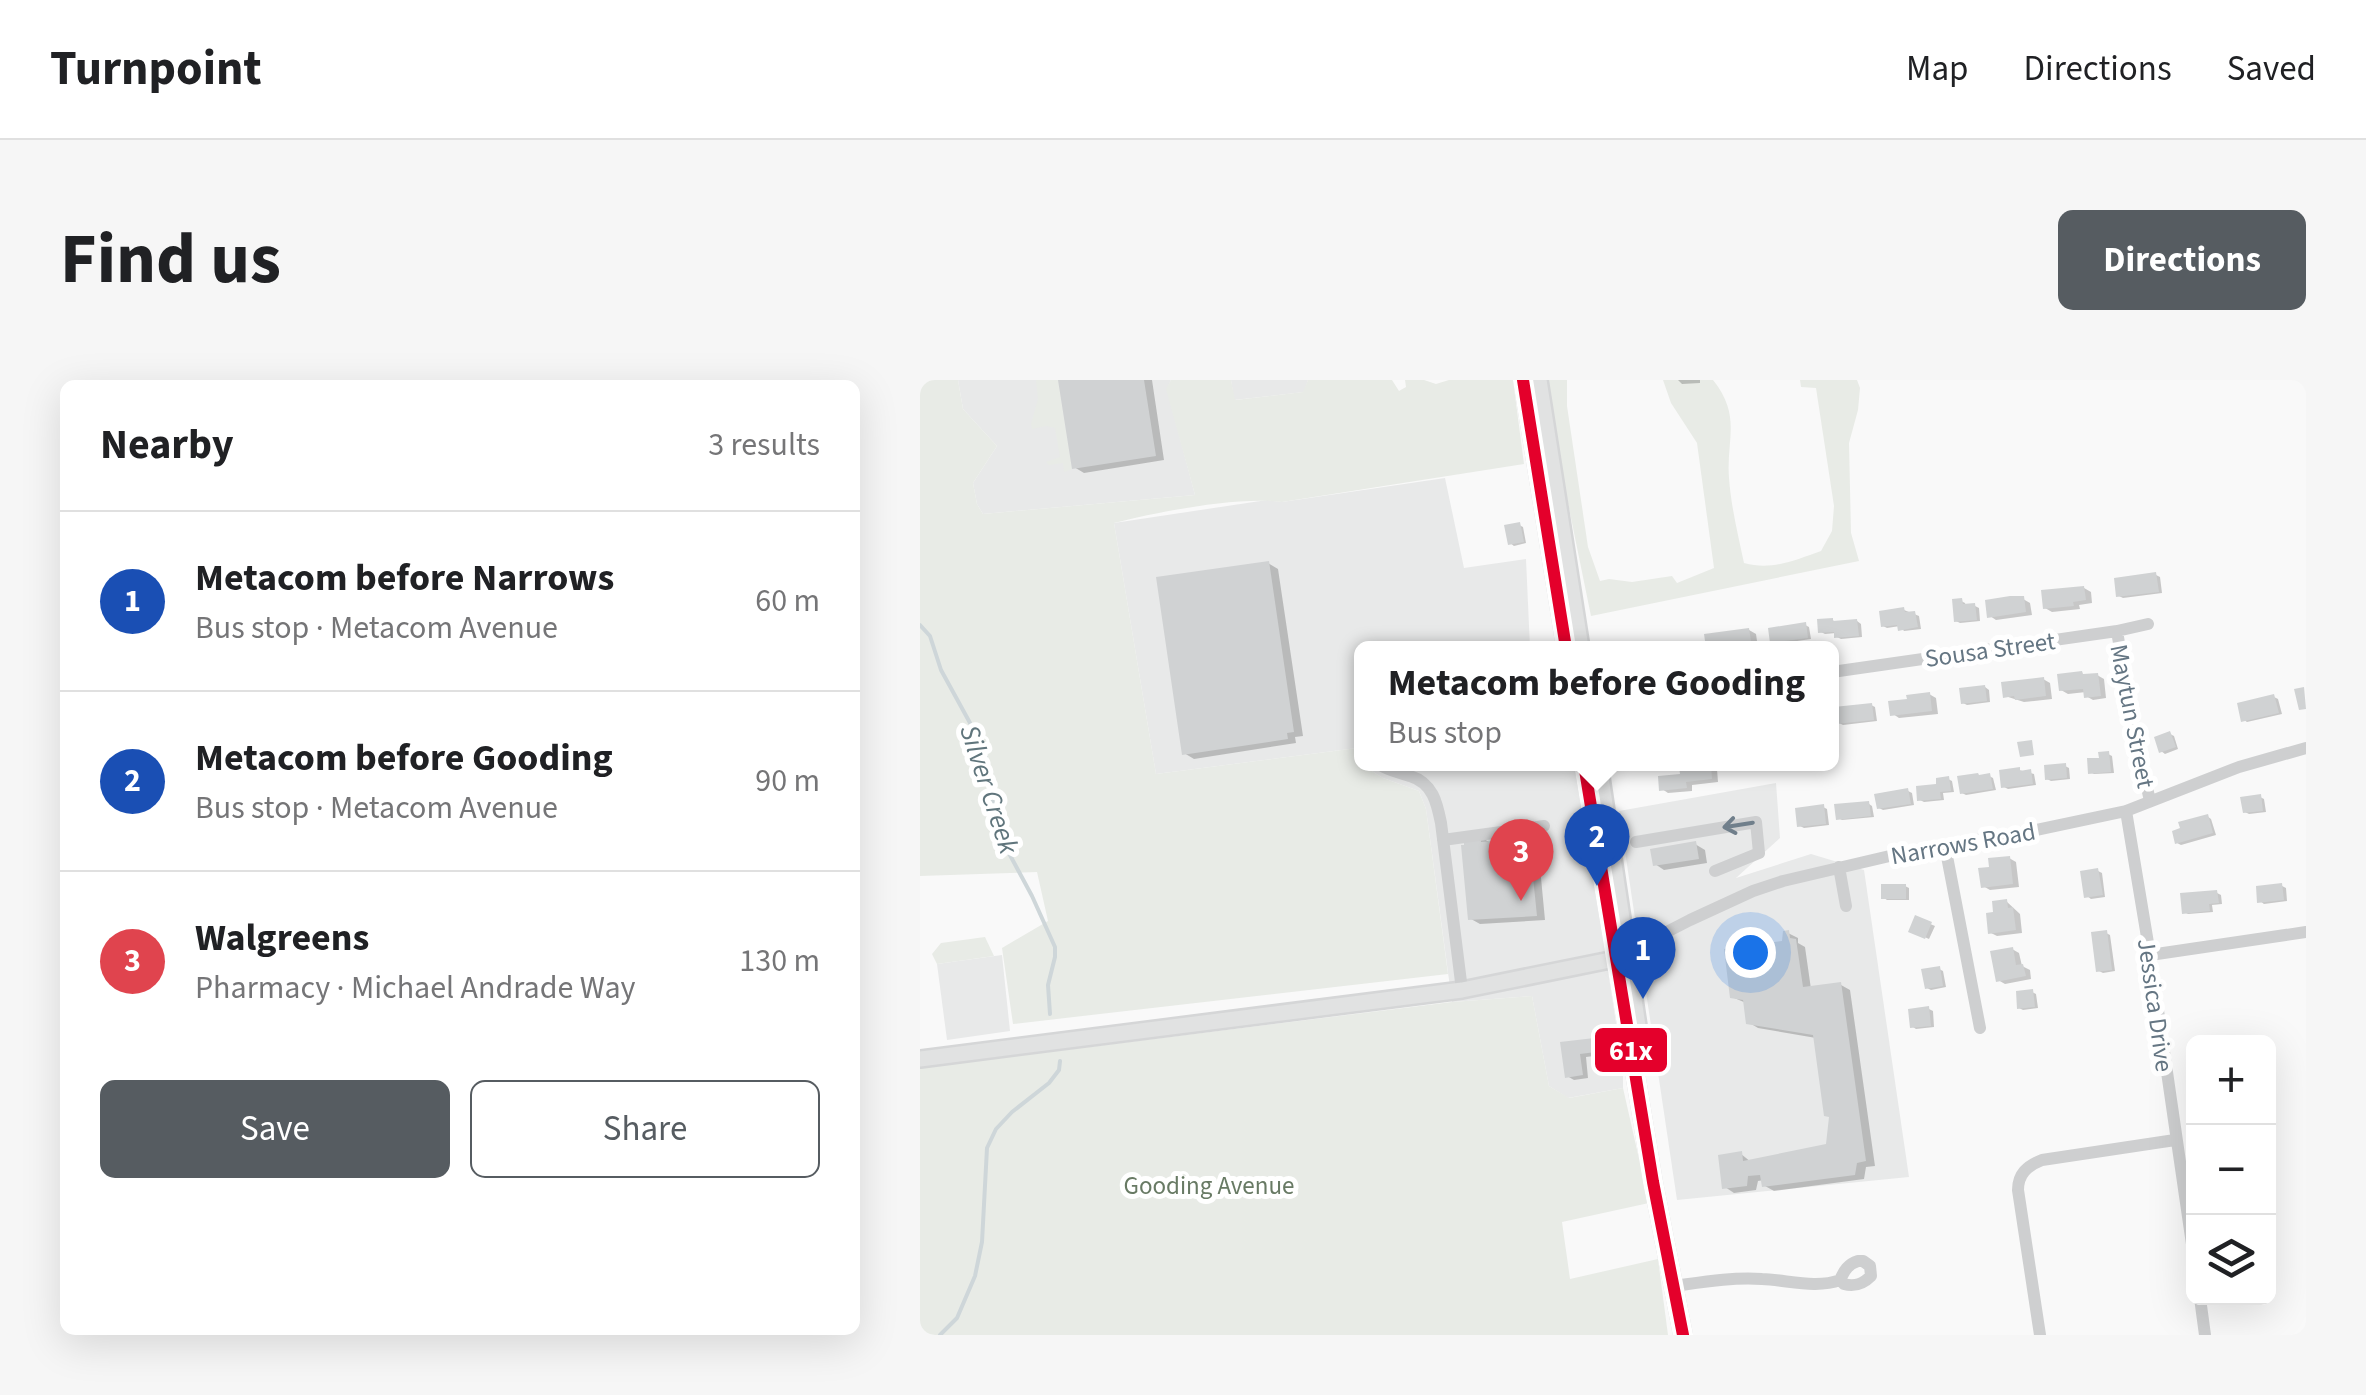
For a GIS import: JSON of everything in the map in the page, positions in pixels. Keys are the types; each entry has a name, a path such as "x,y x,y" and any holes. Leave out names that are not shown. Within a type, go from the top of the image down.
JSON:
{"main road":[{"path":"1523,380 1579,641"},
{"path":"1539,380 1544,468 1565,641"},
{"path":"1585,771 1684,1335"},
{"path":"1600,771 1620,956"},
{"path":"920,1058 1462,990 1620,956"}],"street":[{"name":"Sousa Street","path":"1839,671 2148,624"},
{"name":"Maytun Street","path":"2117,631 2150,802"},
{"name":"Narrows Road","path":"1620,956 1753,891 1839,867 2126,811 2260,760 2306,748"},
{"path":"1394,771 1427,785 1437,804 1462,990"},
{"name":"Jessica Drive","path":"2126,811 2187,1215"},
{"path":"1636,842 1756,822 1759,854 1715,871"},
{"path":"1443,840 1544,826"},
{"path":"1945,846 1980,1028"},
{"path":"1839,867 1846,906"},
{"path":"2150,955 2306,932"},
{"path":"2040,1335 2018,1190 2024,1170 2042,1160 2175,1140"},
{"path":"1674,1286 1725,1279 1828,1285 1840,1280"},
{"path":"2201,1305 2206,1335"}],"shaded area":[{"path":"958,380 1171,380 1167,389 1195,495 983,514 973,483 997,446 963,409"},
{"path":"1231,380 1308,380 1304,392 1234,400"},
{"path":"1445,478 1464,568 1526,559 1530,641 1354,641 1354,748 1156,774 1114,523 1267,500 1282,502"},
{"path":"1372,771 1577,771 1623,1088 1568,1098 1549,1086 1532,996 1452,1002 1426,809 1419,791"},
{"path":"1776,783 1780,838 1736,878 1811,854 1864,870 1909,1177 1677,1200 1619,811"},
{"path":"1002,955 1010,1031 947,1040 937,964"}],"green space":[{"path":"920,380 958,380 963,409 997,446 973,483 983,514 1195,495 1166,389 1171,380 1231,380 1235,400 1303,392 1308,380 1392,380 1399,391 1406,387 1405,380 1436,384 1449,380 1513,380 1524,464 1282,502 1198,506 1114,523 1156,774 1354,748 1354,771 1372,771 1419,791 1426,809 1448,974 1013,1024 1002,948 1048,921 1037,872 920,876"},
{"path":"1036,380 1058,380 1072,469 1064,472 1063,463 1046,462 1060,457 1055,428 1032,429 1038,399"},
{"path":"1541,380 1567,380 1567,406 1588,547 1600,581 1632,582 1672,576 1677,583 1714,568 1697,443 1671,403 1663,380 1713,380 1722,393 1730,417 1730,489 1744,563 1764,566 1821,551 1832,531 1834,506 1816,388 1801,387 1800,380 1857,380 1858,410 1849,443 1851,533 1859,561 1591,616 1562,474 1555,470"},
{"path":"985,937 994,956 937,964 932,954 941,943"},
{"name":"Gooding Avenue","path":"1532,996 1549,1086 1569,1098 1623,1088 1649,1203 1562,1222 1570,1279 1658,1259 1668,1335 920,1335 920,1068 1452,1002"}],"building":[{"path":"1058,380 1144,380 1156,456 1072,469"},
{"path":"1520,522 1524,542 1508,545 1504,525"},
{"path":"1269,561 1294,732 1287,733 1288,739 1182,755 1156,577"},
{"path":"2156,572 2159,592 2116,597 2114,578"},
{"path":"2084,586 2086,600 2073,602 2074,606 2043,609 2041,590"},
{"path":"2024,596 2026,612 1987,618 1985,600"},
{"path":"1962,598 1963,604 1975,603 1977,620 1954,622 1952,599"},
{"path":"1904,607 1905,612 1915,611 1918,627 1898,631 1897,625 1881,627 1879,611"},
{"path":"1817,619 1857,619 1859,636 1834,638 1834,632 1818,633"},
{"path":"1806,622 1808,638 1770,641 1768,628"},
{"path":"1749,628 1751,641 1705,641 1704,634"},
{"path":"2098,673 2101,696 2084,698 2083,689 2059,691 2057,674"},
{"path":"2044,677 2046,696 2003,698 2001,682"},
{"path":"1985,685 1987,701 1961,704 1959,688"},
{"path":"2304,687 2306,709 2299,710 2294,689"},
{"path":"1930,692 1932,711 1890,716 1888,701"},
{"path":"2274,694 2279,713 2241,722 2237,703"},
{"path":"1872,703 1874,720 1839,724 1839,706"},
{"path":"2170,731 2176,747 2159,753 2154,737"},
{"path":"2032,740 2034,755 2020,757 2017,742"},
{"path":"2109,751 2111,772 2088,774 2087,758 2099,758 2098,752"},
{"path":"2066,763 2067,778 2045,780 2044,765"},
{"path":"2020,767 2020,771 2031,769 2033,784 2001,788 1999,770"},
{"path":"1680,771 1711,771 1712,779 1686,782 1687,788 1659,791 1658,776 1680,774"},
{"path":"1990,773 1993,789 1960,794 1957,776"},
{"path":"1949,776 1951,791 1940,792 1941,799 1917,801 1916,786 1936,784 1936,778"},
{"path":"1908,788 1911,804 1877,809 1874,794"},
{"path":"2261,794 2263,811 2243,813 2240,797"},
{"path":"1869,801 1871,816 1836,820 1834,804"},
{"path":"1824,804 1826,824 1797,827 1795,808"},
{"path":"2208,814 2213,833 2175,844 2172,831 2180,828 2178,822"},
{"path":"1480,833 1481,842 1529,838 1537,916 1468,920 1461,845 1464,835"},
{"path":"1696,841 1699,859 1653,866 1650,849"},
{"path":"2010,856 2013,884 1981,888 1978,868 1989,867 1988,858"},
{"path":"2098,868 2103,895 2084,898 2080,871"},
{"path":"2282,883 2284,900 2257,903 2256,886"},
{"path":"1881,884 1906,884 1906,899 1881,899"},
{"path":"2217,890 2219,903 2209,904 2210,911 2182,914 2180,893"},
{"path":"2007,899 2008,908 2013,907 2016,930 1988,934 1986,913 1993,912 1992,901"},
{"path":"1915,915 1932,922 1925,939 1908,932"},
{"path":"1789,930 1790,938 1796,939 1803,987 1841,982 1866,1161 1857,1163 1855,1175 1762,1187 1760,1175 1748,1176 1747,1186 1722,1189 1718,1155 1742,1151 1743,1161 1826,1144 1829,1117 1824,1116 1813,1035 1746,1024 1743,1000 1730,998 1724,949 1782,941 1783,931"},
{"path":"2107,930 2112,970 2096,972 2091,932"},
{"path":"2013,947 2016,965 2023,964 2026,976 1996,982 1990,951"},
{"path":"1940,966 1943,986 1925,989 1921,969"},
{"path":"2033,989 2035,1007 2017,1009 2016,991"},
{"path":"1929,1006 1931,1026 1910,1028 1908,1009"},
{"path":"1603,1037 1604,1051 1580,1054 1583,1075 1565,1078 1560,1042"}],"waterway":[{"name":"Silver Creek","path":"920,625 930,636 941,670 981,743 992,777 993,808 1004,844 1055,947 1048,985 1050,1014"},
{"name":"Silver Creek","path":"940,1335 957,1318 975,1276 982,1242 987,1148 996,1129 1012,1112 1049,1083 1059,1070 1060,1061"}],"transit line":[{"name":"61x","path":"1523,380 1565,641"},
{"name":"61x","path":"1585,771 1653,1182 1683,1335"}],"place":[{"name":"Metacom before Gooding","path":"1597,886"},
{"name":"Walgreens","path":"1521,901"},
{"name":"Metacom before Narrows","path":"1643,999"}]}
